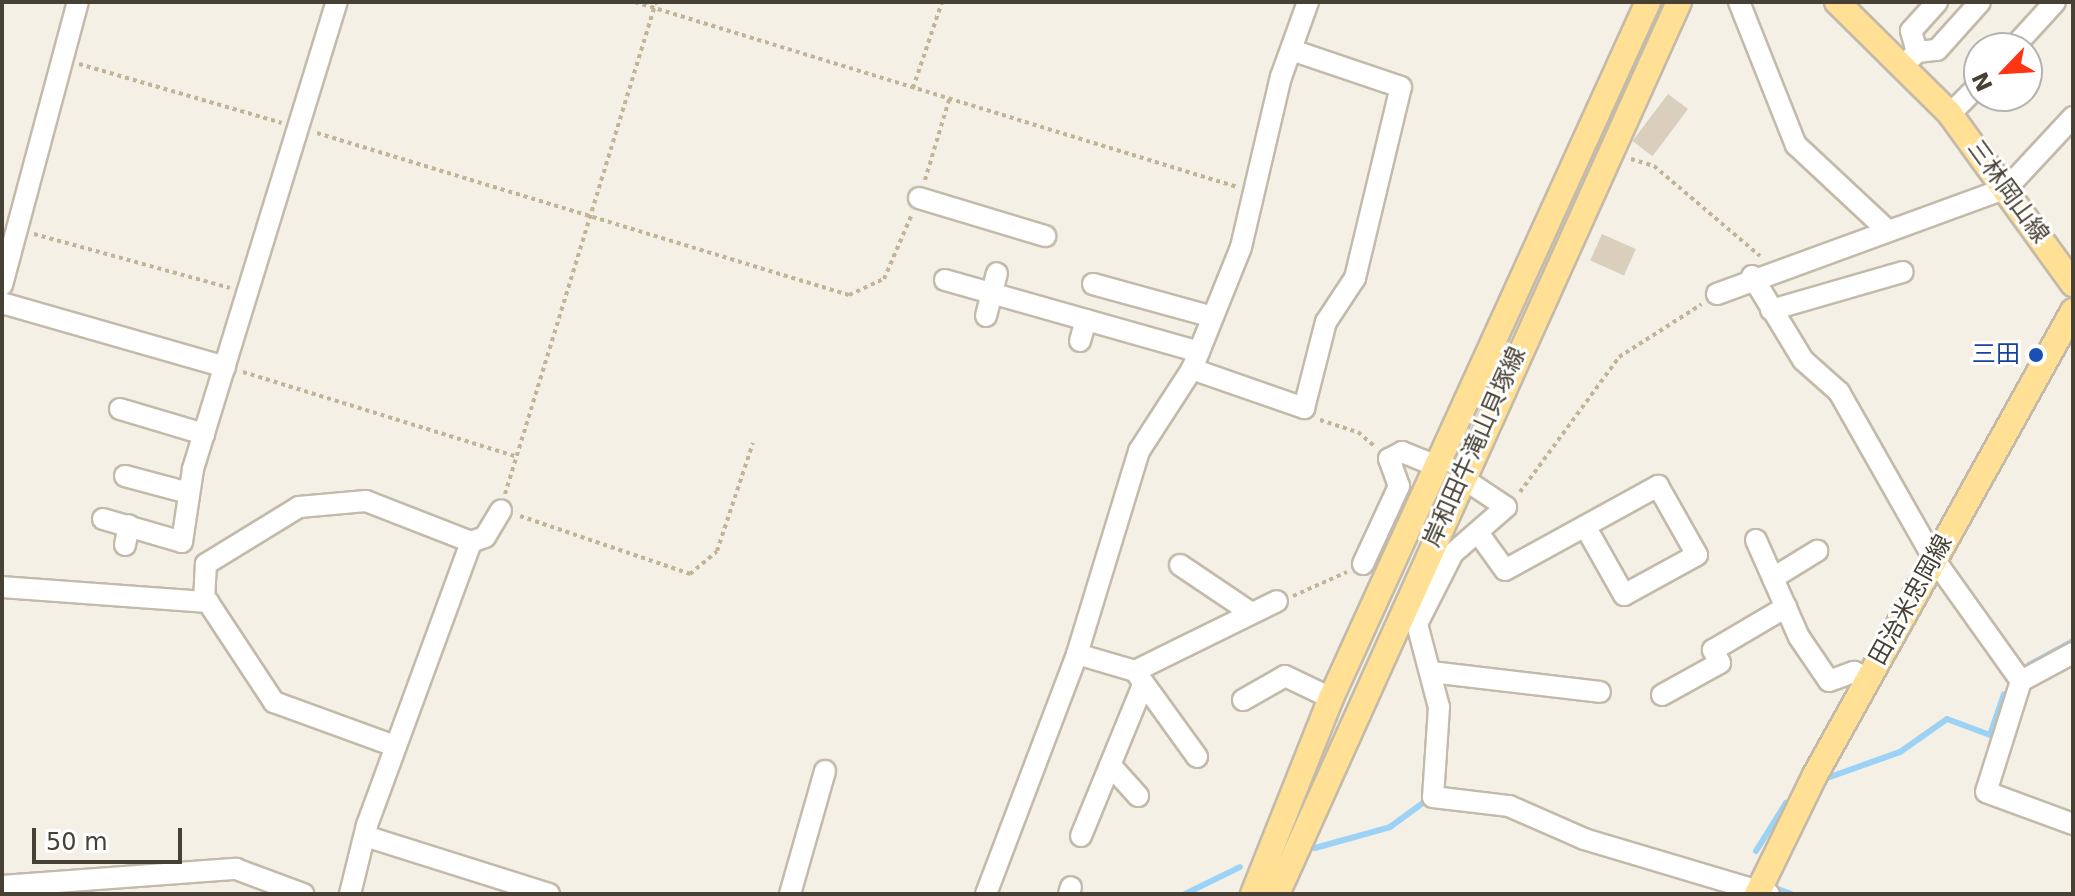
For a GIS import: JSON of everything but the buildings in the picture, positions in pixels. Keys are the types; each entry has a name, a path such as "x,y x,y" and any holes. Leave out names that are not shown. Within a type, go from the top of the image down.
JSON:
{"main road":[{"name":"岸和田牛滝山貝塚線","path":"1253,894 1331,698 1648,2"},
{"name":"岸和田牛滝山貝塚線","path":"1277,894 1461,477 1679,2"},
{"name":"三林岡山線","path":"1838,2 1911,58 2073,284"},
{"name":"田治米忠岡線","path":"1762,893 1868,678 2073,311"}],"street":[{"path":"2,285 78,2"},
{"path":"103,519 127,535 182,542 189,493 204,434 337,2"},
{"path":"986,894 1077,654 1139,451 1196,360 1213,317 1253,196 1308,2"},
{"path":"1739,2 1796,145 1887,230"},
{"path":"1937,2 1911,31 1911,58 1937,50 1980,2"},
{"path":"2026,32 2050,4"},
{"path":"945,280 1086,320 1196,360 1304,408 1326,322 1355,278 1401,87 1292,50"},
{"path":"1950,114 1963,101"},
{"path":"1717,294 1752,276 2007,188 2073,117"},
{"path":"919,198 1014,236 1045,236"},
{"path":"1771,310 1860,293 1903,272"},
{"path":"986,316 997,273"},
{"path":"1752,276 1771,310 1862,426 1934,559 2021,681"},
{"path":"1093,284 1213,317"},
{"path":"2,303 225,367"},
{"path":"1080,341 1086,320"},
{"path":"120,409 204,434"},
{"path":"1363,564 1399,486 1389,459 1402,452 1436,466"},
{"path":"125,476 189,493"},
{"path":"1461,477 1506,507 1479,534 1453,553 1417,624 1439,707 1433,797 1509,806 1584,839 1762,893"},
{"path":"1479,534 1505,570 1585,526 1658,486 1697,555 1624,595 1585,526"},
{"path":"395,746 274,702 204,601 206,564 299,507 366,501 471,542 485,537 501,510"},
{"path":"1756,540 1786,607 1829,681 1854,672 1868,678"},
{"path":"350,894 365,836 395,746 471,542"},
{"path":"1773,578 1817,551"},
{"path":"1180,565 1250,612"},
{"path":"2,587 204,601"},
{"path":"1081,836 1112,767 1139,678 1250,612 1277,601"},
{"path":"1662,695 1720,663 1713,650 1786,607"},
{"path":"2073,653 2021,681 1986,792 2073,824"},
{"path":"1077,654 1139,678 1197,757"},
{"path":"1431,672 1600,692"},
{"path":"1243,700 1285,676 1331,698"},
{"path":"1112,767 1138,796"},
{"path":"790,894 825,771"},
{"path":"365,836 549,894"},
{"path":"2,886 236,869 303,894"}],"path":[{"path":"635,2 656,5 1253,196"},
{"path":"913,88 942,2"},
{"path":"656,5 515,456 501,510 690,574 717,551 753,443"},
{"path":"61,59 298,127 849,295 884,279 919,198 949,100"},
{"path":"1609,150 1654,166 1774,268"},
{"path":"16,229 246,293"},
{"path":"1506,507 1619,357 1717,294"},
{"path":"225,367 515,456"},
{"path":"1304,408 1358,432 1389,459"},
{"path":"1277,601 1363,564"}],"waterway":[{"path":"2029,665 2073,641"},
{"path":"1827,778 1900,752 1947,719 1990,735 2004,694"},
{"path":"1315,848 1390,827 1427,800"},
{"path":"1756,851 1786,803"},
{"path":"1185,894 1240,867"},
{"path":"1772,887 1791,894"}],"place":[{"name":"三田","path":"2036,355"}]}
